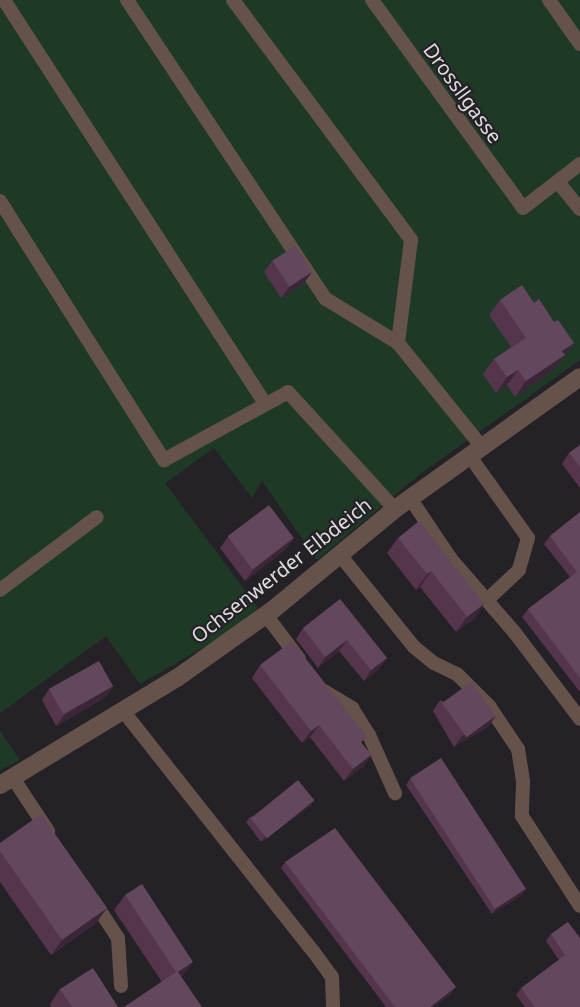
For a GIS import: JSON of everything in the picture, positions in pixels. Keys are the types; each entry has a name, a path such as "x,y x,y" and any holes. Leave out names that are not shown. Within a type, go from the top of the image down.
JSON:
{"street":[{"name":"Ochsenwerder Elbdeich","path":"6,781 124,712 266,615 395,509 580,377"}],"lane":[{"path":"4,0 265,404"},
{"path":"127,0 326,299 398,344 475,450 528,538 519,570 486,601"},
{"path":"233,0 411,240 398,344"},
{"name":"Drossllgasse","path":"372,0 523,208 558,182"},
{"path":"549,0 580,44"},
{"path":"580,164 558,182 580,209"},
{"path":"0,201 164,460 288,392 395,509"},
{"path":"410,498 451,559 515,633 580,719"},
{"path":"0,590 96,517"},
{"path":"340,555 414,647 434,663 457,674 489,706 518,749 523,782 522,816 580,906"},
{"path":"266,615 325,692 352,708 369,735 395,793"},
{"path":"124,712 332,977 333,1007"},
{"path":"6,781 59,848"},
{"path":"85,888 118,938 121,986"}],"green space":[{"path":"0,0 580,0 580,360 419,475 317,560 262,481 252,498 214,448 165,483 258,608 221,637 140,684 106,636 0,713"},
{"path":"0,731 20,760 0,770"}],"building":[{"path":"295,246 312,272 289,287 272,261"},
{"path":"522,285 534,303 539,299 554,322 558,320 574,343 562,351 565,355 526,381 518,370 507,377 494,359 526,338 500,300"},
{"path":"580,445 580,467 569,453"},
{"path":"269,505 294,538 252,569 227,536"},
{"path":"580,512 580,678 528,609 577,572 550,536"},
{"path":"419,521 484,604 467,617 431,571 427,574 398,538"},
{"path":"340,599 387,658 371,670 347,640 325,657 303,628"},
{"path":"292,641 367,737 361,742 371,755 353,769 319,725 311,731 260,665"},
{"path":"99,661 113,686 63,714 49,689"},
{"path":"471,682 496,716 467,737 442,703"},
{"path":"441,758 526,889 495,909 410,778"},
{"path":"298,780 314,800 267,839 251,818"},
{"path":"41,814 107,908 62,940 0,851 0,843"},
{"path":"335,828 456,987 430,1007 395,1007 285,862"},
{"path":"142,884 193,962 178,972 202,1007 124,1007 176,972 125,895"},
{"path":"568,922 580,938 580,1007 535,1007 521,988 565,955 551,934"},
{"path":"93,968 118,1007 72,1007 60,989"}]}
